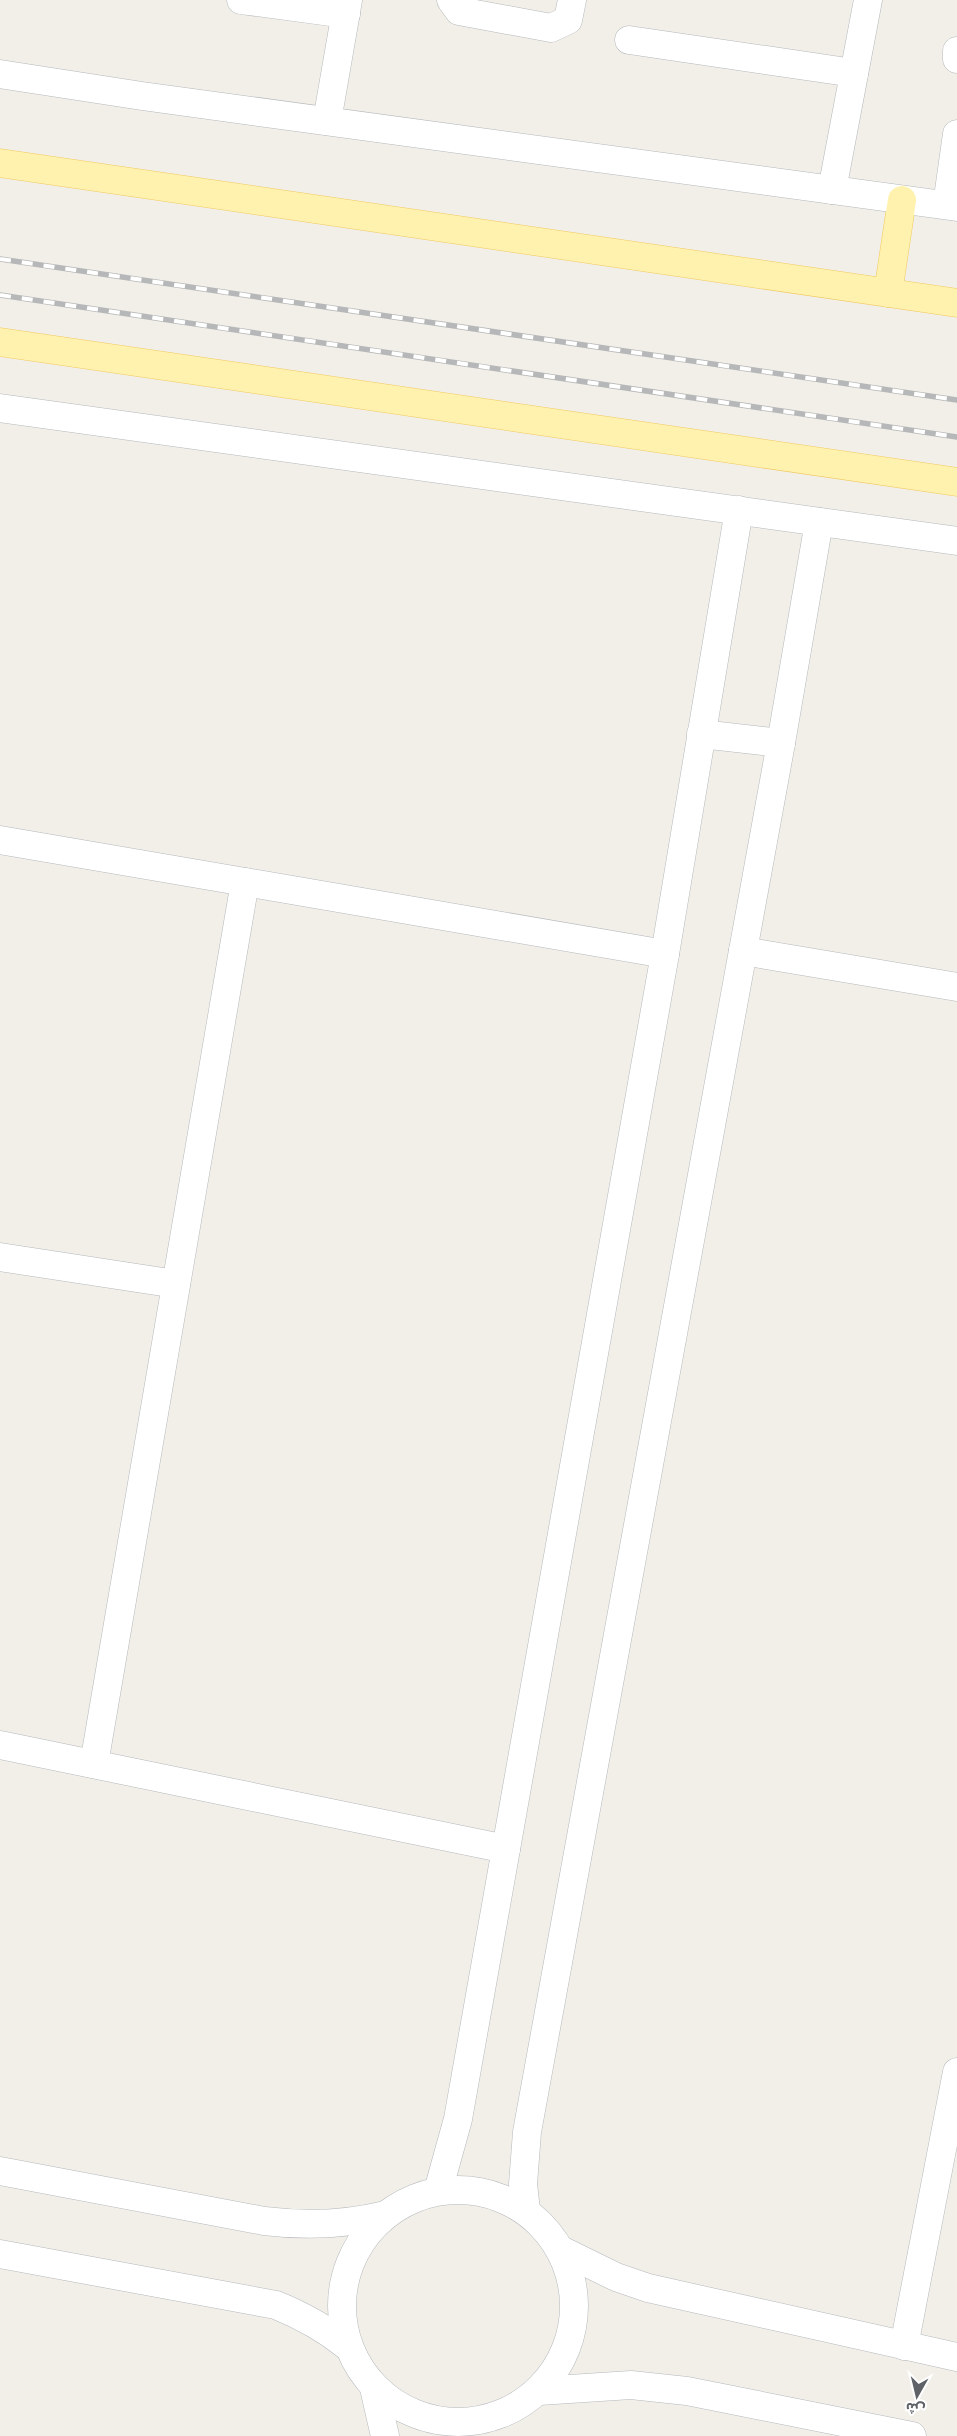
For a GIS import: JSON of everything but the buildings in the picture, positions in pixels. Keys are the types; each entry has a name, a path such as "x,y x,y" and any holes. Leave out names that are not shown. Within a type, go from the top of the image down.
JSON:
{"main road":[{"path":"0,163 957,303"},
{"path":"888,293 902,200"},
{"path":"0,342 957,482"}],"street":[{"path":"241,0 347,7 327,121"},
{"path":"451,0 459,11 551,28 568,20 572,0"},
{"path":"832,190 868,0"},
{"path":"629,40 854,73"},
{"path":"957,52 957,59"},
{"path":"0,74 142,96 952,206 957,134"},
{"path":"0,408 957,541"},
{"path":"438,2191 458,2119 665,954 739,510"},
{"path":"526,2210 523,2184 527,2132 781,743 819,522"},
{"path":"701,734 781,743"},
{"path":"0,840 665,954"},
{"path":"94,1764 245,882"},
{"path":"743,951 957,986"},
{"path":"0,1257 176,1284"},
{"path":"0,1745 506,1849"},
{"path":"904,2346 957,2072"},
{"path":"0,2171 294,2225 356,2222 385,2215"},
{"path":"469,2190 498,2196 526,2210 546,2228 561,2250 576,2298 568,2349 539,2391 491,2426 432,2420 401,2408 374,2388 359,2369 347,2346 340,2311 344,2274 360,2241 385,2215 410,2199 438,2191 469,2190"},
{"path":"561,2250 616,2277 648,2288 957,2357"},
{"path":"0,2254 276,2305 302,2315 326,2329 347,2346"},
{"path":"539,2391 631,2385 668,2389 912,2436"},
{"path":"374,2388 385,2436"}],"railway":[{"path":"0,259 957,400"},
{"path":"0,295 957,437"}]}
